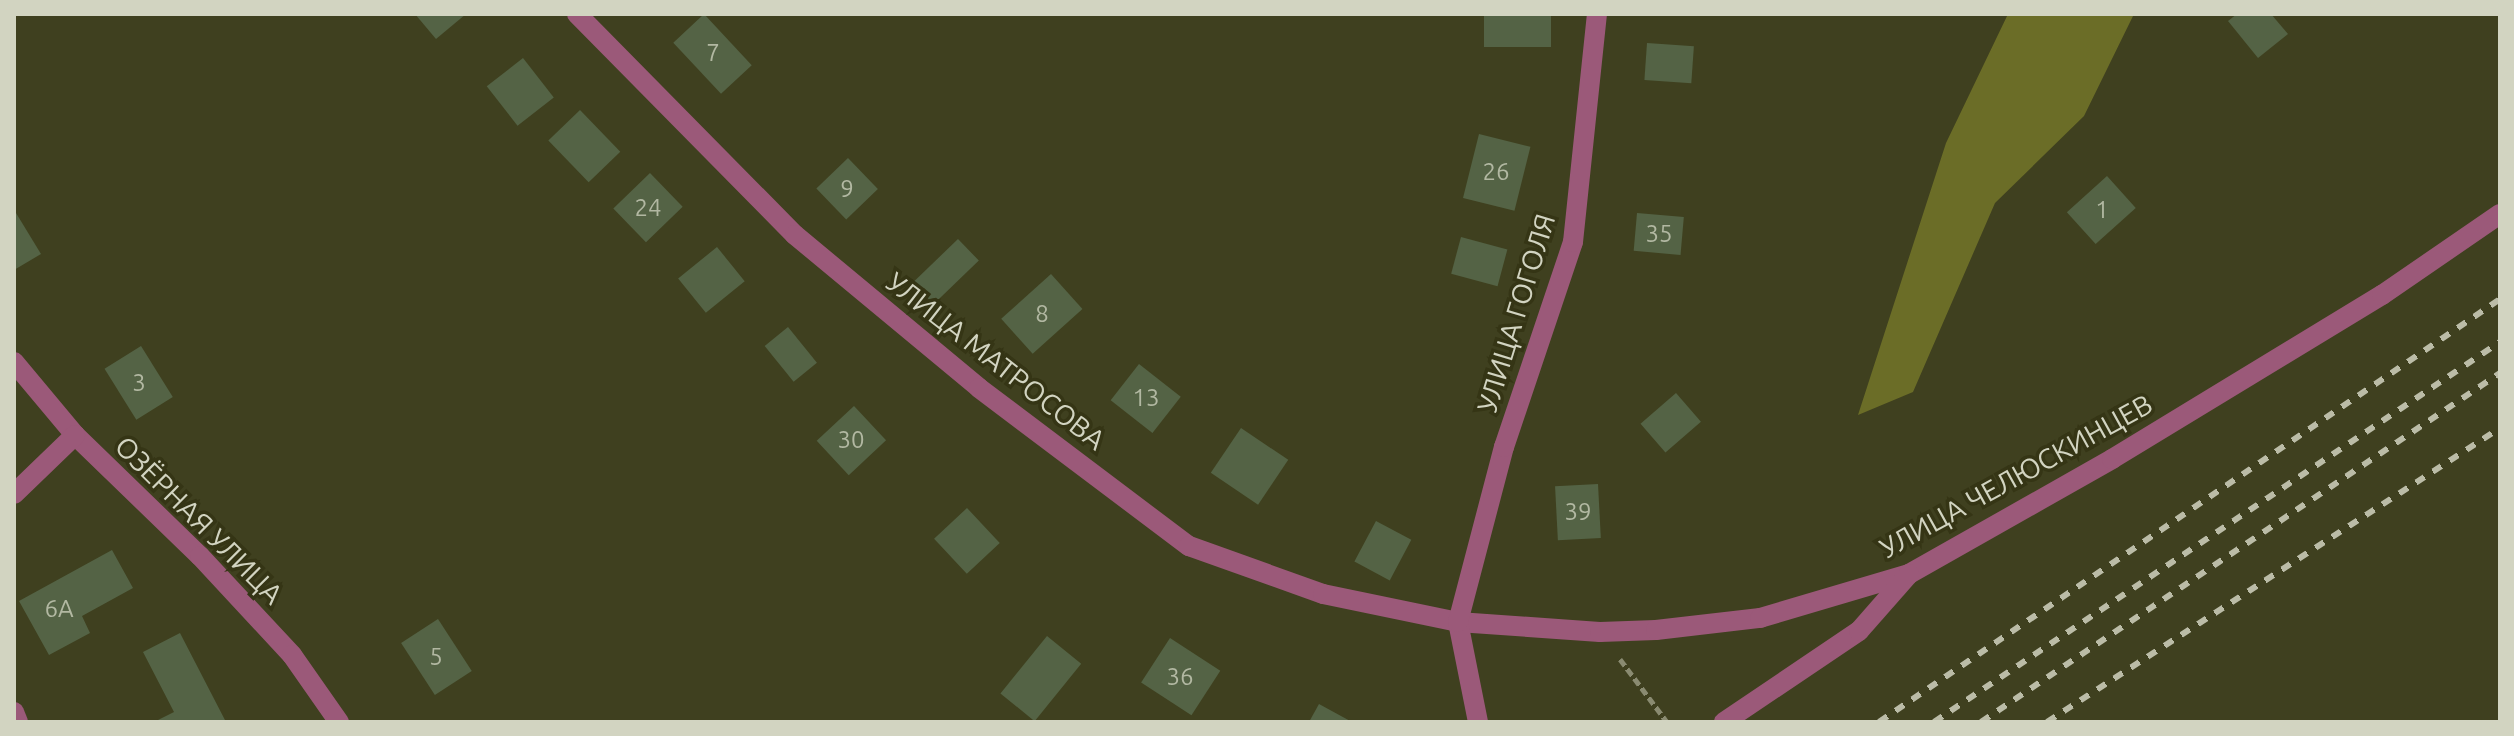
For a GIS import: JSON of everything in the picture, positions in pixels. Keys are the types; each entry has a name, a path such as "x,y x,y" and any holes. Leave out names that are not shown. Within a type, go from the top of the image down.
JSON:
{"street":[{"name":"УЛИЦА МАТРОСОВА","path":"577,14 795,235 979,388 1189,546 1323,594 1458,622"},
{"name":"УЛИЦА ГОГОЛЯ","path":"1458,622 1504,447 1573,242 1597,14"},
{"name":"УЛИЦА ЧЕЛЮСКИНЦЕВ","path":"1458,622 1600,632 1760,618 1909,574 2382,295 2500,214"},
{"name":"ОЗЁРНАЯ УЛИЦА","path":"14,362 75,435 200,556 292,655 339,722"},
{"path":"14,494 75,435"},
{"path":"1724,722 1859,631 1909,574"},
{"path":"1458,622 1478,722"},
{"path":"14,712 18,722"}],"path":[{"path":"1600,632 1667,722"}],"shaded area":[{"path":"2008,14 2134,14 2084,116 1995,203 1913,392 1858,415 1946,143"}],"building":[{"path":"415,14 466,14 436,39"},
{"path":"704,14 752,65 721,94 673,43"},
{"path":"1484,14 1551,14 1551,47 1484,47"},
{"path":"2237,14 2271,14 2288,34 2258,58 2228,21"},
{"path":"1647,43 1694,46 1691,83 1644,80"},
{"path":"523,58 554,97 518,126 487,86"},
{"path":"580,110 620,152 589,182 548,141"},
{"path":"1479,134 1530,147 1514,211 1463,198"},
{"path":"848,158 878,189 846,219 816,189"},
{"path":"650,173 683,207 646,242 613,208"},
{"path":"2107,176 2136,208 2096,244 2067,212"},
{"path":"16,213 41,254 14,270 14,215"},
{"path":"1637,213 1684,217 1681,255 1634,251"},
{"path":"1461,237 1507,249 1498,286 1451,274"},
{"path":"958,239 979,261 934,304 913,283"},
{"path":"717,247 745,281 706,313 678,278"},
{"path":"1051,274 1082,309 1033,354 1001,319"},
{"path":"788,327 817,363 794,382 765,346"},
{"path":"141,346 173,397 136,420 105,369"},
{"path":"1139,364 1181,397 1152,433 1111,400"},
{"path":"1676,393 1701,422 1665,453 1641,424"},
{"path":"854,406 886,440 849,475 817,441"},
{"path":"1241,428 1288,460 1258,505 1211,473"},
{"path":"1598,484 1601,538 1558,540 1555,486"},
{"path":"967,508 1000,543 967,574 934,539"},
{"path":"1376,521 1411,540 1390,580 1354,562"},
{"path":"112,550 133,588 82,616 90,633 49,655 19,601"},
{"path":"438,619 472,671 435,695 401,643"},
{"path":"180,633 226,722 154,722 174,712 143,652"},
{"path":"1047,636 1081,664 1035,721 1000,694"},
{"path":"1170,638 1220,671 1191,715 1141,682"},
{"path":"1319,704 1352,722 1309,722"}],"railway":[{"path":"1879,722 2500,299"},
{"path":"1934,722 2500,342"},
{"path":"1981,722 2500,373"},
{"path":"2047,722 2500,428"}]}
